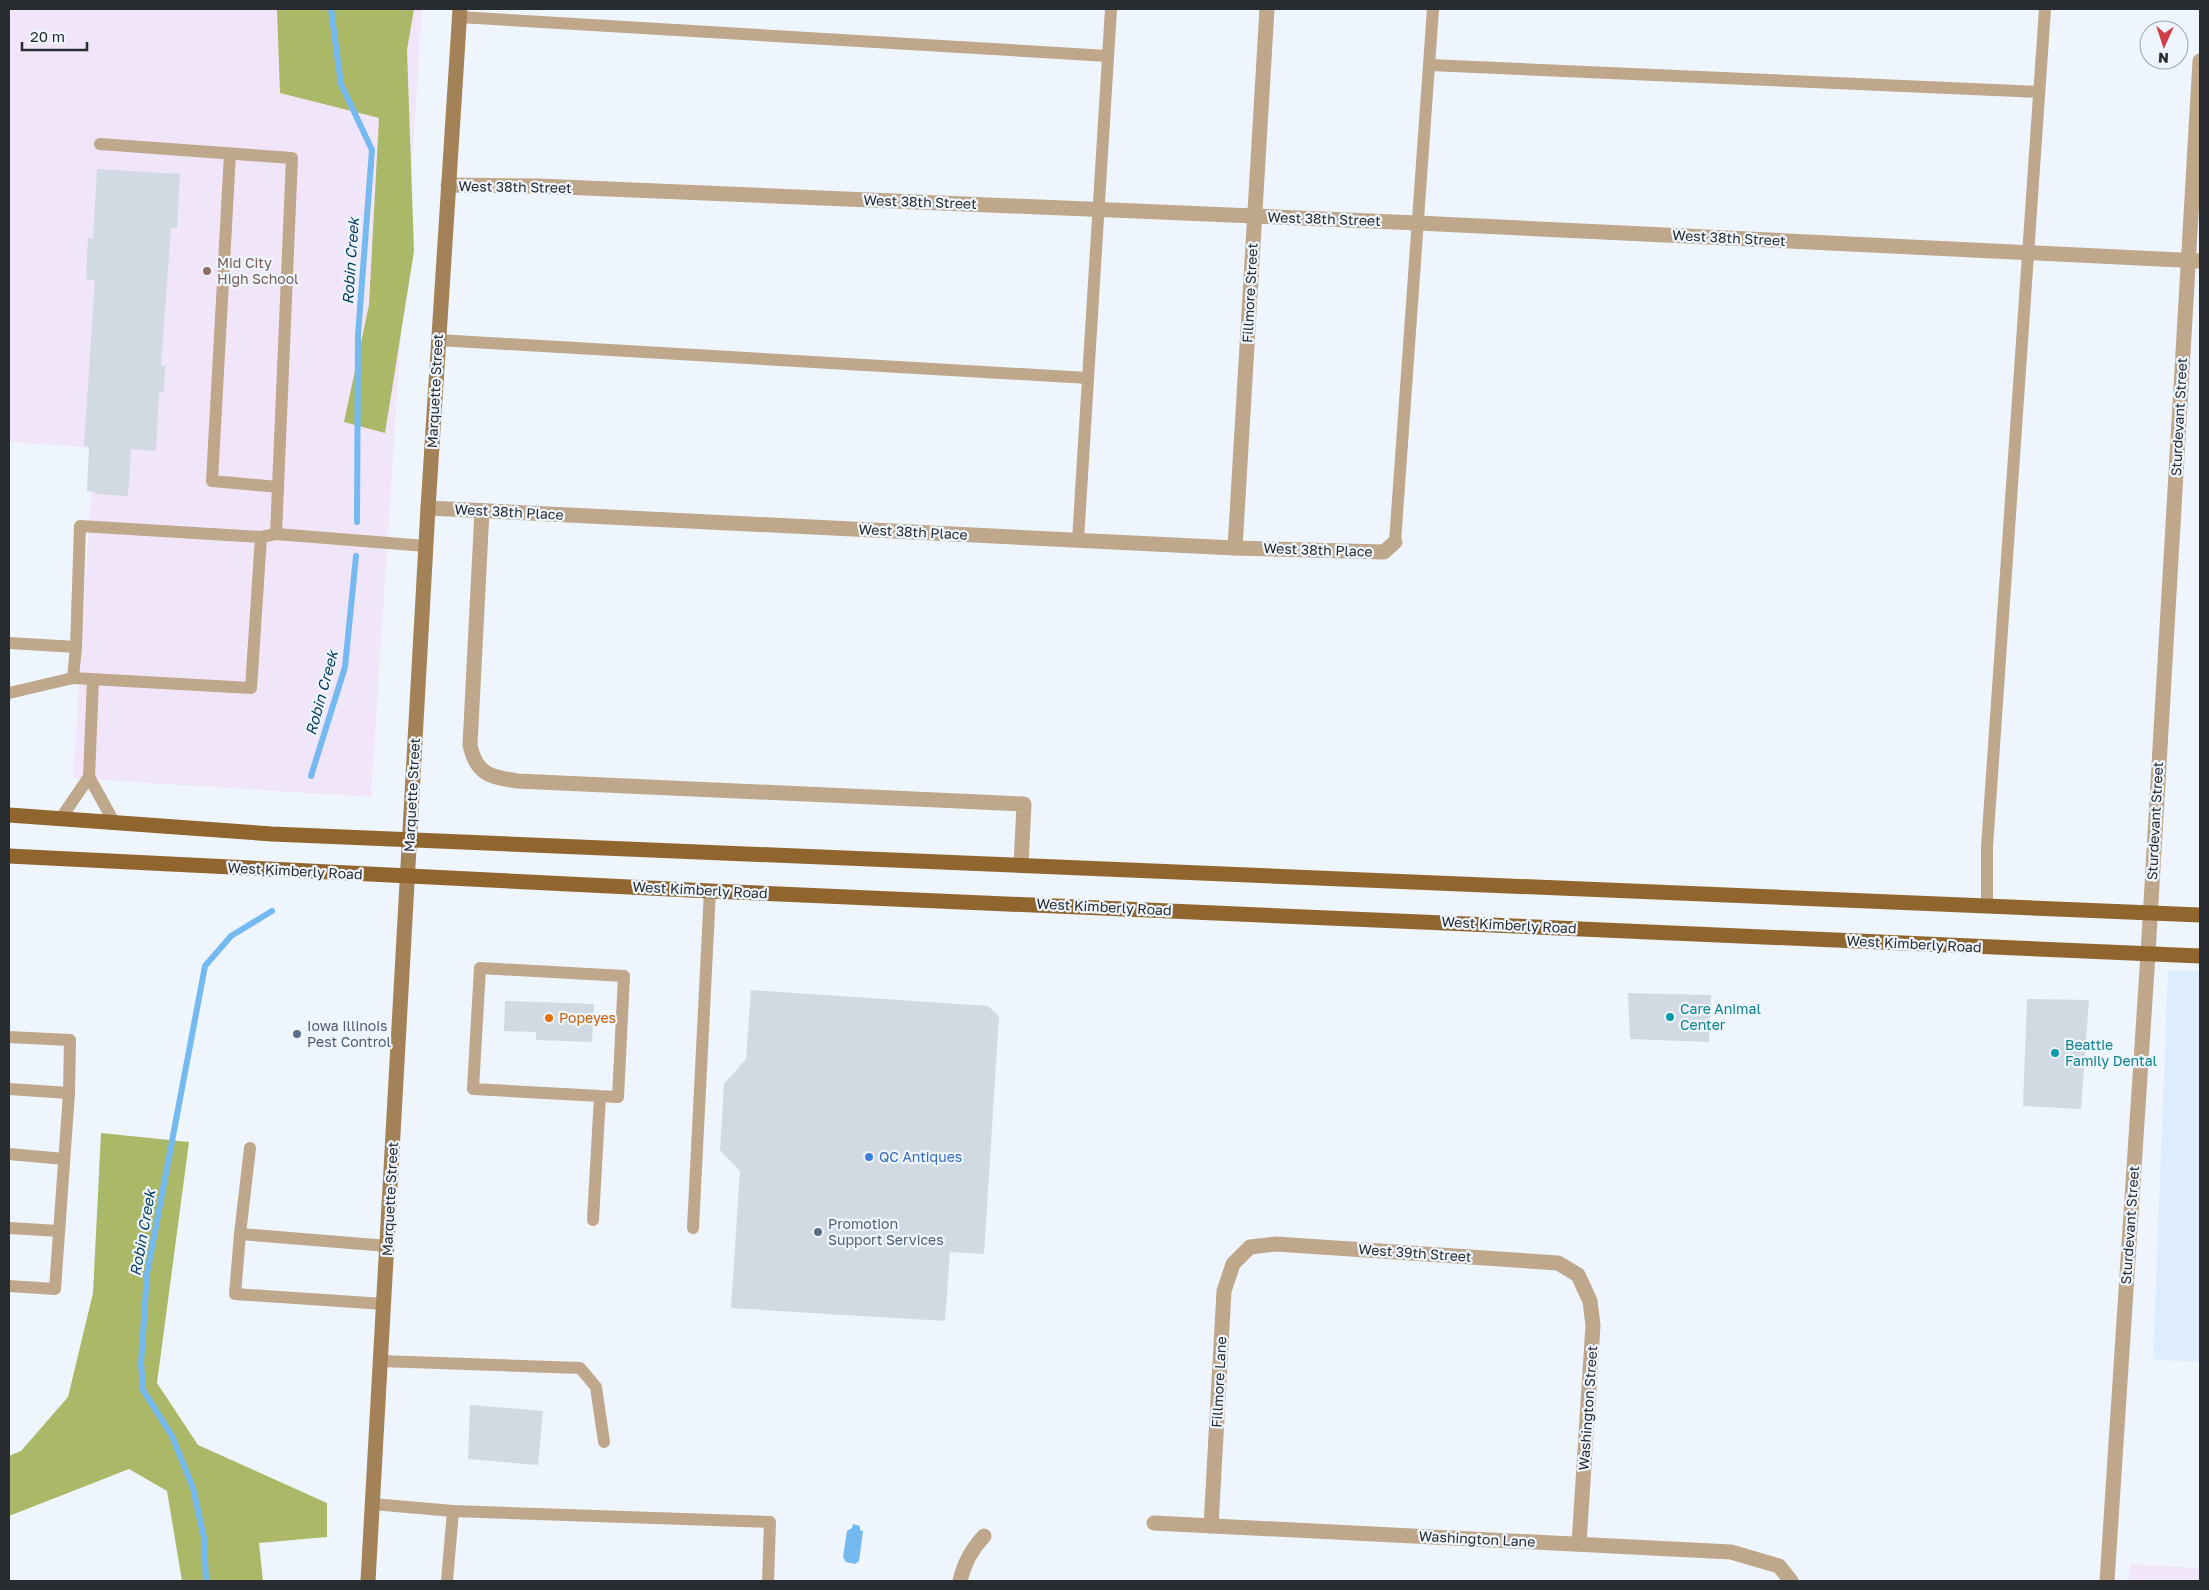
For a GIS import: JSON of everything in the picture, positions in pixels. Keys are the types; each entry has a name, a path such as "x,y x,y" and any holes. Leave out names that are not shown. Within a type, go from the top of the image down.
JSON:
{"main road":[{"name":"Marquette Street","path":"368,1581 374,1504 428,508 459,13"},
{"path":"9,815 272,834 1987,904 2200,915"},
{"name":"West Kimberly Road","path":"9,856 710,891 2200,956"}],"street":[{"name":"Fillmore Street","path":"1235,548 1268,9"},
{"name":"Sturdevant Street","path":"2107,1581 2194,261 2200,61"},
{"name":"West 38th Street","path":"448,186 538,186 1418,223 2194,261"},
{"name":"West 38th Place","path":"428,508 1235,548 1384,552 1395,542"},
{"path":"482,511 470,745 473,759 481,770 494,777 517,781 1024,804 1021,865"},
{"name":"West 39th Street","path":"1250,1247 1276,1244 1558,1263 1578,1274"},
{"name":"Fillmore Lane","path":"1211,1526 1224,1291 1233,1264 1250,1247"},
{"name":"Washington Street","path":"1578,1274 1590,1301 1593,1325 1579,1544"},
{"name":"Washington Lane","path":"1154,1523 1732,1552 1779,1566 1790,1581"},
{"path":"960,1581 962,1569 971,1550 984,1536"}],"lane":[{"path":"1078,540 1111,9"},
{"path":"1395,542 1433,9"},
{"path":"1987,904 1987,847 2045,9"},
{"path":"459,13 1108,56"},
{"path":"1430,65 2040,92"},
{"path":"100,144 292,158 276,534"},
{"path":"230,154 212,481 278,487"},
{"path":"438,340 1088,378"},
{"path":"74,678 80,526 261,537 276,534 426,546"},
{"path":"9,693 74,678 251,688 261,537"},
{"path":"9,643 76,647"},
{"path":"93,680 89,777 114,822"},
{"path":"61,818 89,777"},
{"path":"693,1228 710,891"},
{"path":"480,968 624,976 618,1097 600,1096 473,1089 480,968"},
{"path":"9,1037 70,1040 55,1289 9,1286"},
{"path":"9,1089 68,1093"},
{"path":"593,1220 600,1096"},
{"path":"250,1148 235,1294 384,1304"},
{"path":"9,1154 64,1159"},
{"path":"9,1228 59,1231"},
{"path":"240,1234 388,1246"},
{"path":"381,1361 580,1368 596,1387 604,1442"},
{"path":"374,1504 453,1511 770,1522 768,1581"},
{"path":"447,1581 453,1511"}],"shaded area":[{"name":"Mid City High School","path":"9,9 422,9 371,797 73,778 94,448 9,442"},
{"path":"2168,970 2200,971 2200,1362 2153,1359"},
{"path":"2130,1564 2200,1568 2200,1581 2129,1581"}],"green space":[{"path":"277,9 414,9 407,50 414,251 385,433 344,422 369,305 379,118 280,93"},
{"path":"101,1133 189,1142 157,1383 198,1445 327,1503 327,1537 259,1543 263,1581 182,1581 167,1491 129,1469 9,1516 9,1456 21,1451 68,1397 93,1293"}],"water":[{"path":"853,1524 860,1526 860,1530 863,1531 859,1561 855,1564 846,1562 843,1557 847,1531 852,1528"}],"building":[{"path":"97,169 180,174 177,228 171,228 161,366 165,366 164,392 159,391 156,451 131,449 128,496 96,494 96,492 87,491 89,447 84,446 95,280 86,279 88,238 93,239"},
{"path":"751,990 988,1006 999,1016 984,1254 950,1252 945,1321 731,1308 740,1171 720,1150 724,1084 746,1059"},
{"name":"Care Animal Center","path":"1628,993 1711,995 1709,1042 1630,1039"},
{"name":"Beattie Family Dental","path":"2027,999 2089,1000 2081,1109 2023,1106"},
{"name":"Popeyes","path":"505,1001 594,1004 592,1042 536,1040 536,1032 504,1031"},
{"path":"470,1405 543,1411 538,1465 468,1459"}],"waterway":[{"name":"Robin Creek","path":"331,9 341,84 372,150 358,335 357,522"},
{"name":"Robin Creek","path":"311,776 345,667 356,556"},
{"name":"Robin Creek","path":"206,1581 204,1538 193,1488 172,1436 143,1390 141,1363 147,1274 205,966 231,936 272,911"}],"place":[{"name":"Mid City High School","path":"207,271"},
{"name":"Care Animal Center","path":"1670,1017"},
{"name":"Popeyes","path":"549,1018"},
{"name":"Iowa Illinois Pest Control","path":"297,1034"},
{"name":"Beattie Family Dental","path":"2055,1053"},
{"name":"QC Antiques","path":"869,1157"},
{"name":"Promotion Support Services","path":"818,1232"}]}
